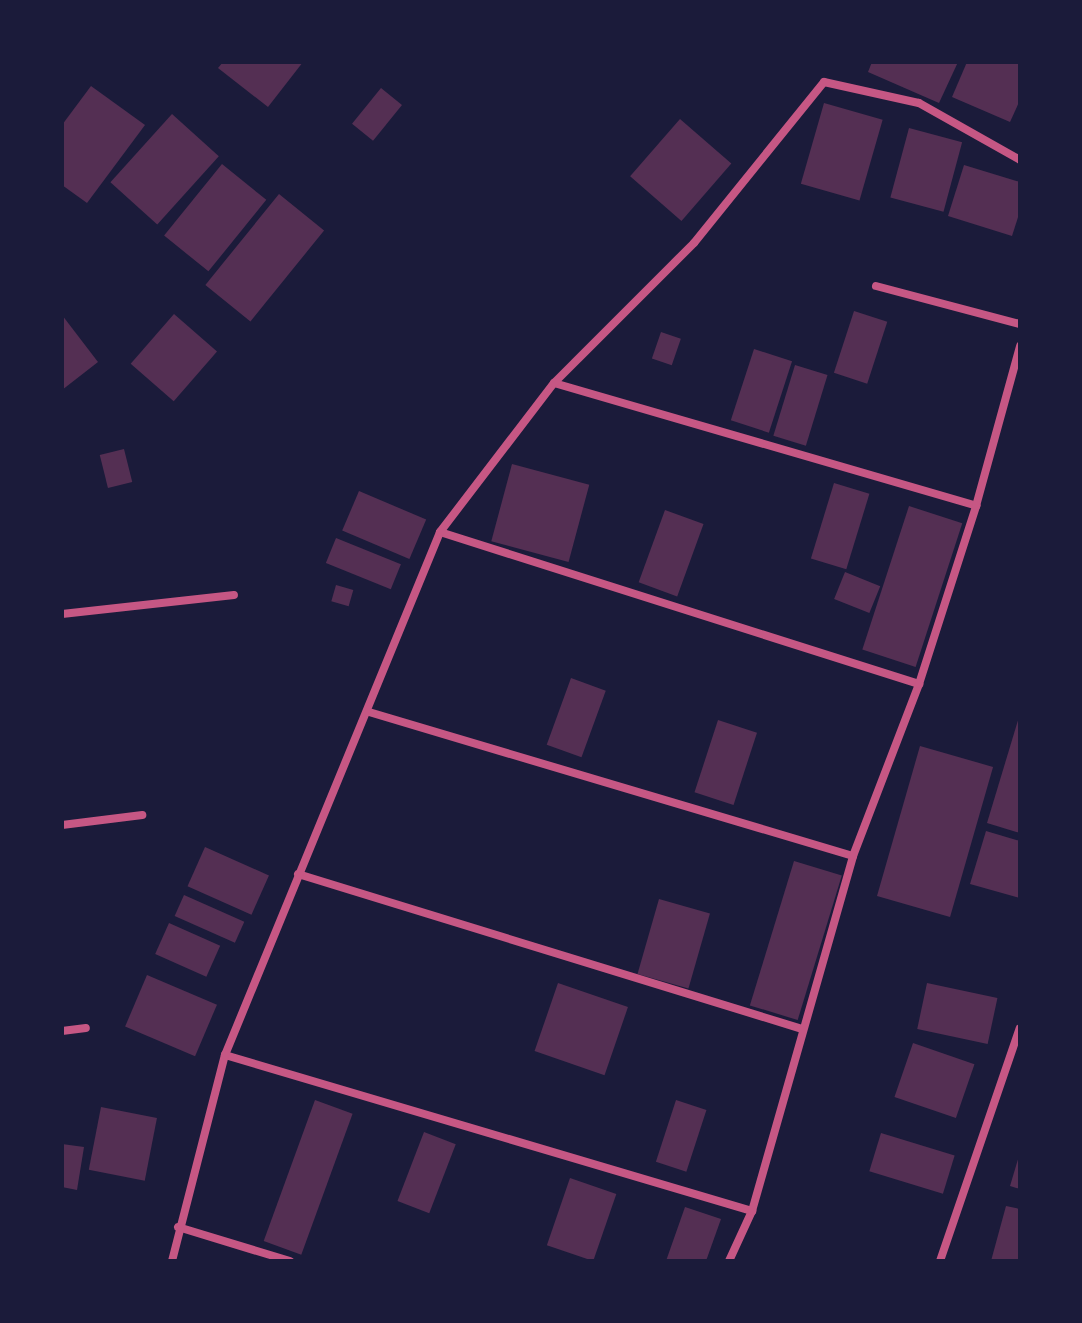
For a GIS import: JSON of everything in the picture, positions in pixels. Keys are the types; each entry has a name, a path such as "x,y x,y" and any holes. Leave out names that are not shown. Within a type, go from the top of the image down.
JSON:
{"street":[{"path":"172,1261 178,1227 225,1055 298,874 369,712 440,532 554,383 694,243 824,82 919,103 1020,160"},
{"path":"876,286 1020,324"},
{"path":"729,1261 752,1211 853,856 919,684 976,506 1020,346"},
{"path":"554,383 976,506"},
{"path":"440,532 919,684"},
{"path":"62,614 234,595"},
{"path":"369,712 853,856"},
{"path":"62,825 142,815"},
{"path":"298,874 802,1029"},
{"path":"62,1031 86,1028"},
{"path":"940,1261 1020,1028"},
{"path":"225,1055 752,1211"},
{"path":"178,1227 290,1261"}],"building":[{"path":"223,62 303,62 268,107 218,68"},
{"path":"872,62 958,62 939,103 868,72"},
{"path":"967,62 1020,62 1020,100 1010,122 952,97"},
{"path":"91,86 145,125 87,203 62,185 62,125"},
{"path":"381,88 402,105 373,141 352,124"},
{"path":"824,103 883,120 859,201 801,184"},
{"path":"172,114 219,156 157,225 110,182"},
{"path":"680,119 731,164 681,221 630,176"},
{"path":"909,128 962,142 943,212 890,198"},
{"path":"222,164 266,200 208,271 164,235"},
{"path":"964,165 1020,182 1020,211 1012,236 948,216"},
{"path":"279,194 324,231 250,321 205,285"},
{"path":"854,311 887,322 867,384 834,373"},
{"path":"174,314 217,351 174,401 131,364"},
{"path":"62,315 98,362 62,390"},
{"path":"661,332 681,339 672,365 652,358"},
{"path":"754,349 792,361 769,433 731,420"},
{"path":"795,365 828,375 806,446 773,436"},
{"path":"124,449 132,482 108,488 100,455"},
{"path":"512,464 589,485 569,562 491,541"},
{"path":"834,483 869,494 846,569 811,559"},
{"path":"359,491 426,520 409,559 342,531"},
{"path":"909,506 962,523 916,667 862,650"},
{"path":"665,510 704,524 677,596 639,582"},
{"path":"336,538 401,564 391,589 326,563"},
{"path":"845,572 880,586 869,613 834,599"},
{"path":"336,585 353,590 349,606 331,601"},
{"path":"571,678 606,691 581,757 547,745"},
{"path":"1020,717 1020,833 987,823"},
{"path":"718,720 757,733 734,805 695,792"},
{"path":"920,746 993,767 950,917 877,896"},
{"path":"986,831 1020,841 1020,898 970,884"},
{"path":"205,847 269,875 251,915 188,886"},
{"path":"794,861 842,876 798,1020 750,1005"},
{"path":"184,895 244,922 235,943 175,916"},
{"path":"659,899 710,914 688,989 638,974"},
{"path":"169,923 220,946 206,977 155,954"},
{"path":"147,975 217,1005 195,1056 125,1027"},
{"path":"558,983 628,1007 605,1075 535,1051"},
{"path":"927,983 997,998 988,1044 917,1029"},
{"path":"913,1043 974,1064 956,1118 894,1097"},
{"path":"315,1100 353,1114 301,1255 264,1241"},
{"path":"676,1100 706,1110 686,1172 656,1162"},
{"path":"101,1107 157,1118 145,1181 89,1170"},
{"path":"424,1132 456,1144 429,1213 397,1201"},
{"path":"881,1133 955,1156 943,1194 869,1171"},
{"path":"62,1144 84,1147 77,1190 62,1187"},
{"path":"1020,1157 1020,1189 1010,1186"},
{"path":"570,1178 616,1194 593,1261 547,1245"},
{"path":"1006,1206 1020,1209 1020,1261 991,1261"},
{"path":"685,1207 721,1219 706,1261 666,1261"}]}
